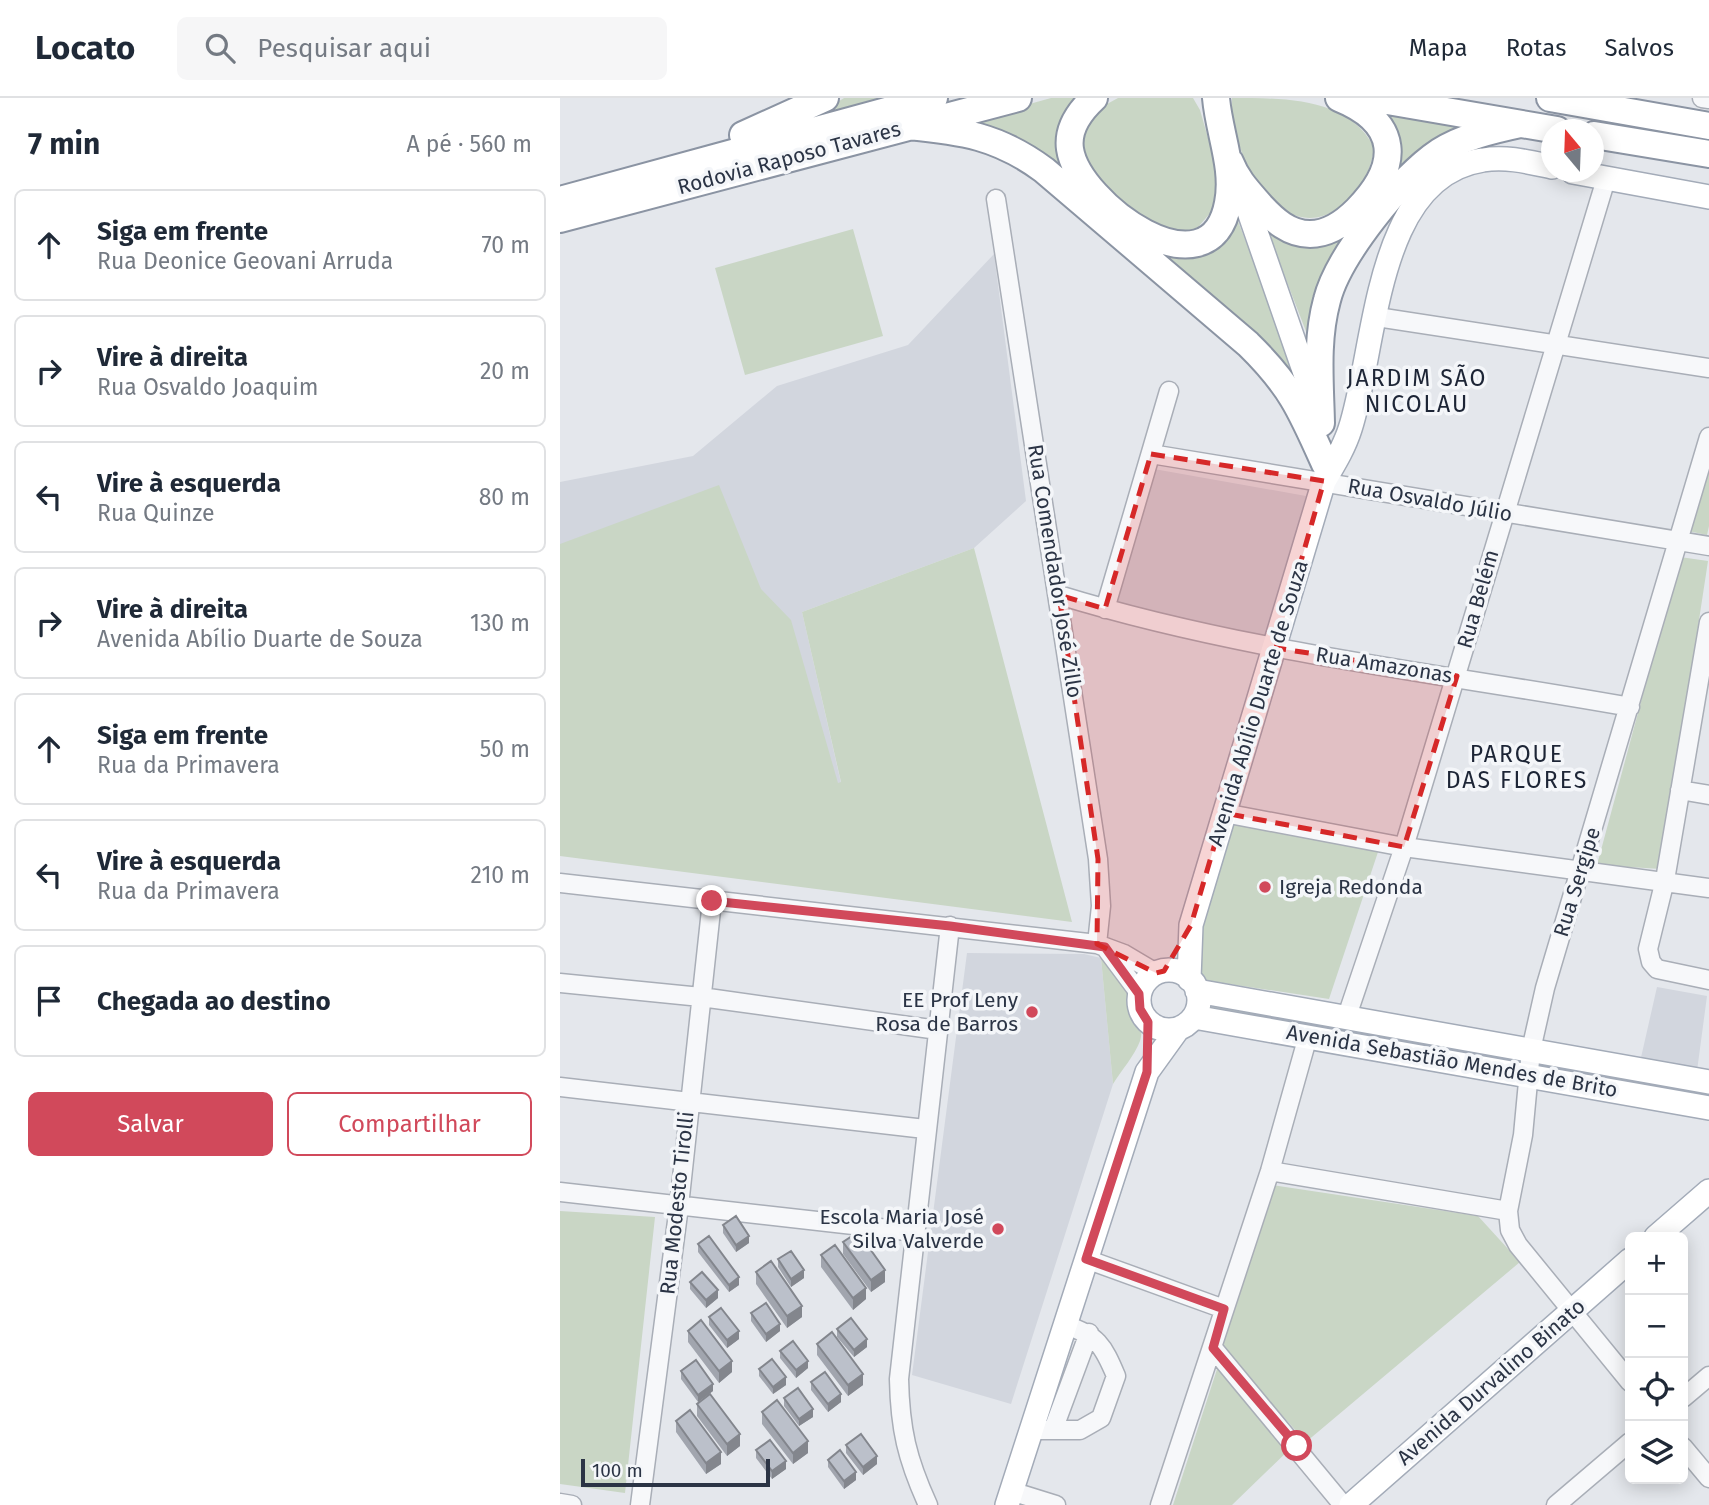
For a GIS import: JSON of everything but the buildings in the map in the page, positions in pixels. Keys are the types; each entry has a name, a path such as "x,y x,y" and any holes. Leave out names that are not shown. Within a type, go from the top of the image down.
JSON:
{"highway":[{"path":"568,198 736,138 825,98"},
{"name":"Rodovia Raposo Tavares","path":"568,198 934,98"},
{"name":"Rodovia Raposo Tavares","path":"560,219 1018,98"},
{"path":"1094,98 1081,111 1070,137 1075,166 1090,188 1114,210 1153,237 1172,245 1191,246 1218,229 1228,203 1227,153"},
{"path":"1216,102 1227,153 1237,180 1276,222 1293,231 1311,234 1335,228 1346,221 1370,196 1381,178 1388,146 1382,129 1369,112 1339,98"},
{"path":"1370,98 1541,127"},
{"path":"1550,98 1709,126"},
{"path":"1321,423 1320,349 1324,316 1332,284 1352,247 1413,173 1439,152 1483,133 1520,124"},
{"path":"906,126 986,137 1019,152 1044,170 1248,344 1279,374 1296,400 1324,473"},
{"path":"1604,137 1709,154"}],"main road":[{"path":"1324,473 1350,427 1391,253 1404,220 1423,191 1450,172 1482,160 1518,159 1541,164"},
{"path":"1606,179 1709,197"},
{"path":"1237,180 1321,423 1324,473"},
{"name":"Avenida Abílio Duarte de Souza","path":"1160,972 1191,925 1276,648 1324,473"},
{"name":"Avenida Abílio Duarte de Souza","path":"1191,925 1193,985"},
{"path":"1009,1498 1147,1072 1148,1022 1140,1009 1139,994 1143,985 1160,972 1178,972 1193,985 1198,1009 1147,1072"},
{"name":"Avenida Sebastião Mendes de Brito","path":"1193,985 1346,1019 1709,1082"},
{"path":"1148,1022 1168,1031 1186,1023"},
{"name":"Avenida Sebastião Mendes de Brito","path":"1186,1023 1308,1036 1709,1108"},
{"path":"1662,1232 1709,1191"},
{"name":"Avenida Durvalino Binato","path":"1351,1505 1625,1263"}],"street":[{"path":"1702,98 1709,99"},
{"name":"Rua Belém","path":"1346,1019 1404,847 1457,676 1503,514 1606,179"},
{"name":"Rua Comendador José Zillo","path":"996,199 1098,859 1101,946"},
{"path":"1377,317 1557,342 1709,368"},
{"path":"1105,609 1169,391"},
{"name":"Rua Sergipe","path":"1508,1211 1523,1135 1531,1050 1545,988 1709,437"},
{"name":"Rua Osvaldo Júlio","path":"1151,454 1324,473 1503,514 1709,546"},
{"name":"Rua Amazonas","path":"1059,595 1105,609 1276,648 1457,676 1630,707"},
{"path":"1709,622 1665,880 1648,949 1651,962 1657,969 1709,980"},
{"path":"1680,790 1709,796"},
{"path":"1224,813 1404,847 1709,888"},
{"path":"560,883 950,926 1101,946 1160,972"},
{"name":"Rua Modesto Tirolli","path":"640,1505 679,1206 688,1101 712,901"},
{"path":"928,1505 910,1466 900,1426 899,1379 925,1129 950,926"},
{"path":"1101,946 1139,994"},
{"path":"560,983 701,996 938,1030"},
{"path":"1160,1505 1270,1171 1308,1036"},
{"path":"560,1087 925,1129"},
{"path":"1270,1171 1508,1211 1510,1230 1518,1245 1625,1376"},
{"path":"560,1192 915,1232"},
{"path":"1086,1259 1224,1309"},
{"path":"1030,1430 1080,1430 1101,1418 1116,1376 1106,1351 1089,1333 1065,1325"},
{"path":"1053,1430 1089,1333"},
{"path":"1213,1348 1343,1505"},
{"path":"1688,1394 1709,1377"},
{"path":"1556,1505 1625,1445"},
{"path":"1688,1453 1709,1478"},
{"path":"1009,1498 1056,1505"},
{"path":"560,1503 572,1505"}],"highlighted area":[{"path":"1151,454 1324,481 1276,648 1457,676 1404,847 1224,813 1191,925 1164,971 1156,973 1097,944 1098,859 1059,595 1105,609"}],"shaded area":[{"path":"994,254 1026,501 974,548 802,612 841,783 658,802 560,782 560,482 693,456 777,386 908,345"},
{"path":"1154,469 1306,496 1267,637 1112,603"},
{"name":"Escola Maria José Silva Valverde","path":"967,953 1084,954 1101,958 1113,1084 1011,1404 912,1375"},
{"path":"1657,987 1707,996 1697,1071 1640,1062"}],"green space":[{"path":"844,98 887,98 814,117"},
{"path":"1051,98 1075,98 1064,121 1075,185 964,122"},
{"path":"1118,98 1193,98 1200,110 1220,180 1212,211 1199,226 1188,233 1156,228 1087,175 1076,136 1087,115"},
{"path":"1232,98 1314,104 1349,119 1363,131 1374,147 1368,171 1356,192 1345,203 1322,216 1300,217 1281,208 1263,191 1249,169 1233,120"},
{"path":"1374,107 1475,125 1385,187"},
{"path":"1236,216 1293,364 1290,369 1151,247"},
{"path":"1353,226 1323,280 1314,308 1309,339 1266,228"},
{"path":"853,229 883,336 745,375 715,268"},
{"path":"1709,458 1709,526 1707,535 1688,531"},
{"path":"719,485 761,589 791,620 838,783 841,782 802,612 974,548 1072,922 560,856 560,544"},
{"path":"1680,557 1708,561 1661,869 1597,865"},
{"path":"1233,824 1379,849 1329,999 1203,980 1195,960 1199,927"},
{"path":"1101,958 1130,996 1140,1020 1138,1046 1113,1084"},
{"path":"1211,999 1709,1087 1709,1102 1203,1015"},
{"path":"1272,1185 1478,1216 1520,1262 1306,1442 1222,1348"},
{"path":"560,1211 655,1217 625,1493 560,1484"},
{"path":"1219,1363 1292,1447 1232,1505 1173,1505"}],"place":[{"name":"Igreja Redonda","path":"1265,887"},
{"name":"EE Prof Leny Rosa de Barros","path":"1032,1012"},
{"name":"Escola Maria José Silva Valverde","path":"998,1229"}],"district":[{"name":"JARDIM SÃO NICOLAU","path":"1417,391"},
{"name":"PARQUE DAS FLORES","path":"1517,767"}],"route":[{"path":"712,901 950,926 1105,947 1139,994 1140,1009 1148,1022 1147,1072 1086,1259 1224,1309 1213,1348 1297,1446"}]}
